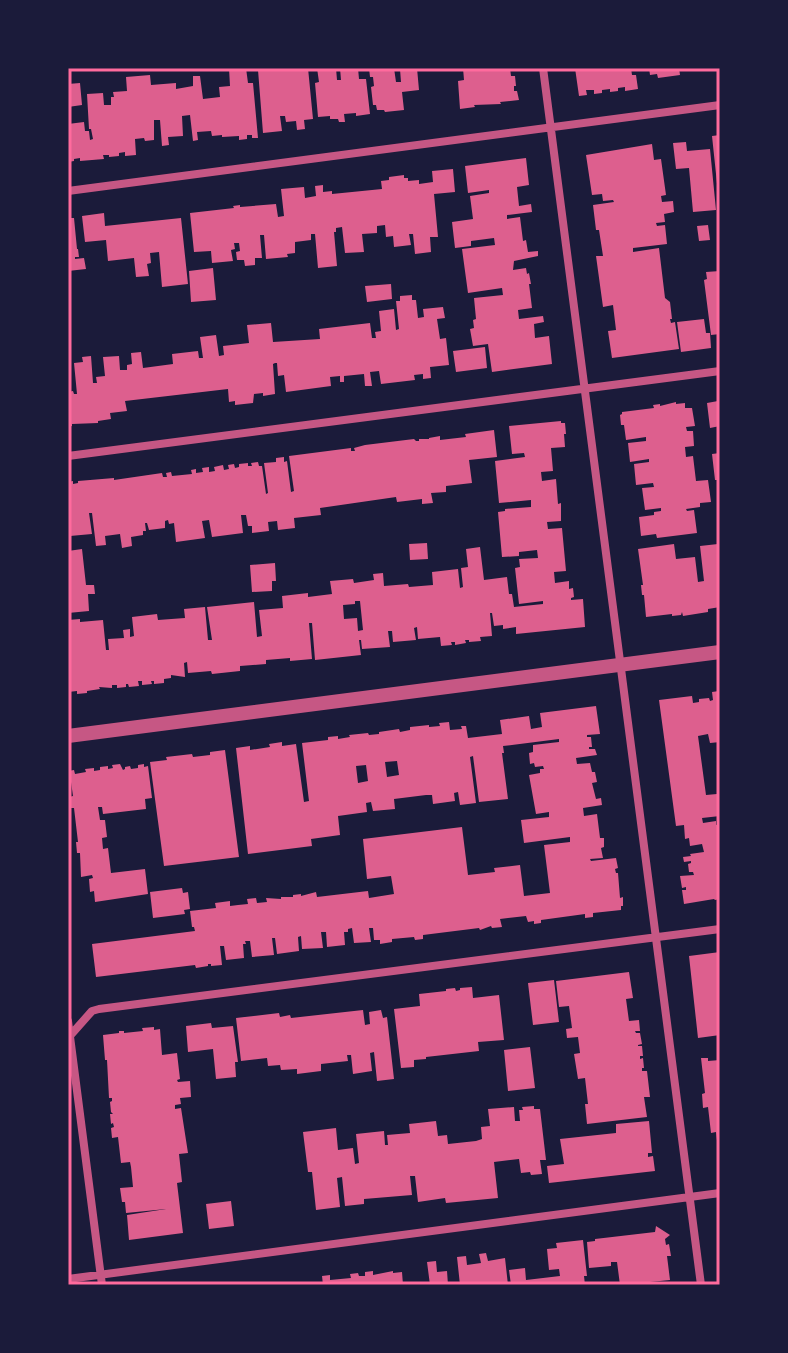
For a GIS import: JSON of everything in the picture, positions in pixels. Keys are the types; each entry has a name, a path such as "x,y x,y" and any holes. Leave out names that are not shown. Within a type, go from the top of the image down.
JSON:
{"street":[{"path":"543,68 701,1285"},
{"path":"68,191 720,105"},
{"path":"68,456 720,371"},
{"path":"68,736 720,652"},
{"path":"69,1037 92,1011 99,1009 720,929"},
{"path":"68,1021 102,1280"},
{"path":"68,1279 102,1280 720,1193"}],"building":[{"path":"229,68 246,68 248,83 253,83 258,138 247,135 247,139 239,140 239,136 212,136 211,131 197,132 198,140 193,141 190,115 182,116 183,136 168,137 169,145 162,146 160,120 154,120 154,140 135,139 136,155 125,156 125,152 119,153 119,156 103,155 104,159 80,161 80,158 68,162 68,124 84,122 85,131 89,131 90,140 93,139 89,129 87,94 103,93 104,105 111,105 113,92 127,91 126,77 150,75 151,85 176,83 176,89 193,86 193,76 200,76 203,99 220,97 219,87 230,86"},
{"path":"308,68 313,119 304,120 305,129 297,130 296,121 286,122 285,116 280,116 282,131 263,133 258,70"},
{"path":"317,68 336,68 337,80 341,80 340,68 358,68 359,79 366,79 370,114 344,114 345,122 330,119 330,116 318,117"},
{"path":"369,68 394,68 396,82 401,82 400,69 417,68 419,90 402,92 404,110 377,110 373,105 371,87 374,86"},
{"path":"463,68 510,68 511,76 515,76 514,91 517,91 519,100 460,109 458,81 464,80"},
{"path":"575,68 631,68 632,75 636,75 638,89 625,91 625,87 594,94 594,90 586,90 587,95 579,96"},
{"path":"649,68 679,68 680,75 658,78 657,74 650,75"},
{"path":"80,83 82,105 68,107 68,84"},
{"path":"720,135 720,193 718,193 712,136"},
{"path":"686,142 687,151 710,149 716,210 693,212 689,168 676,169 673,143"},
{"path":"652,144 654,160 661,159 666,195 661,196 662,202 673,201 674,212 664,214 665,222 656,223 657,226 665,225 667,244 633,248 633,252 659,248 665,298 670,302 670,319 671,323 675,322 679,349 612,358 608,331 616,330 613,305 603,307 596,256 603,256 593,205 614,202 603,201 602,194 592,195 586,155"},
{"path":"526,158 529,185 517,187 519,206 531,204 532,212 507,215 507,219 520,217 523,241 526,240 528,252 538,251 538,256 514,261 513,270 526,268 531,284 532,308 518,310 519,319 543,316 544,322 534,324 535,338 549,336 552,364 492,372 488,344 473,346 470,329 474,328 473,320 476,319 474,298 503,295 502,288 468,293 462,249 495,245 494,238 471,241 471,246 455,248 452,222 473,219 470,196 489,193 489,190 468,193 465,166"},
{"path":"453,169 455,192 434,194 438,237 430,237 431,252 415,254 413,234 409,234 411,245 394,247 393,236 386,237 385,225 377,226 377,233 362,234 364,252 345,253 342,227 336,228 337,266 318,268 315,234 311,234 311,240 295,242 295,253 287,254 288,257 266,259 264,235 260,235 262,258 255,258 255,265 245,266 244,260 237,260 239,243 234,243 235,249 231,250 233,261 212,263 211,251 194,252 190,213 240,205 276,204 278,217 284,216 281,189 304,187 305,198 316,196 315,186 323,185 323,192 332,191 332,194 382,189 381,181 389,180 389,177 404,175 408,181 419,180 419,184 433,182 432,171"},
{"path":"104,213 105,226 181,218 188,284 162,287 159,252 150,253 151,263 147,264 149,276 136,277 134,258 108,261 106,240 85,242 82,216"},
{"path":"68,218 74,218 79,257 75,259 84,258 86,269 68,271"},
{"path":"708,225 710,240 699,241 697,226"},
{"path":"213,268 216,300 191,302 189,271"},
{"path":"720,271 720,334 711,335 704,280 707,279 706,272"},
{"path":"391,284 392,299 367,302 365,286"},
{"path":"412,295 412,300 416,300 418,318 424,317 423,309 443,307 445,318 437,319 440,339 446,338 449,365 430,367 431,378 423,379 423,374 414,375 415,380 381,384 379,371 370,372 372,386 365,386 364,374 344,376 344,382 340,382 340,376 330,377 331,386 286,392 284,375 278,376 275,363 275,394 254,394 253,403 235,405 235,401 229,402 228,389 125,401 127,411 110,413 111,419 68,427 68,392 77,394 74,363 83,362 82,357 91,356 93,383 97,383 96,377 105,376 103,357 119,356 120,370 127,370 127,365 132,364 131,353 141,352 143,368 173,364 172,354 198,351 199,358 203,358 200,337 216,335 219,356 224,355 223,346 249,343 247,325 271,323 273,342 320,339 319,329 370,323 372,338 376,338 375,332 381,331 379,311 394,309 396,330 399,329 396,301 400,301 400,296"},
{"path":"704,319 706,333 710,333 711,348 681,352 677,322"},
{"path":"485,347 487,368 456,372 453,351"},
{"path":"720,401 720,426 710,428 707,403"},
{"path":"685,403 685,408 692,408 695,426 686,427 687,431 693,431 694,446 685,447 686,457 693,456 696,481 708,480 711,502 686,509 694,510 697,533 657,538 656,534 641,536 639,517 654,515 661,508 645,510 642,488 654,487 653,483 636,485 634,464 649,462 649,459 630,462 628,443 646,441 646,437 626,440 620,415 622,412"},
{"path":"565,423 565,447 551,448 553,471 541,472 542,481 556,479 558,504 561,503 561,521 547,522 548,529 562,528 566,571 554,572 555,583 569,581 574,597 571,600 583,599 585,627 516,634 516,627 503,629 503,625 494,626 490,613 492,636 480,637 481,641 465,640 466,643 455,645 451,642 452,645 441,646 440,637 418,639 417,627 414,628 416,640 393,642 392,631 388,631 390,647 362,649 359,640 361,655 315,660 312,623 309,623 312,659 266,660 266,664 240,666 240,671 212,674 211,671 188,673 187,662 184,663 185,677 171,675 171,678 164,679 164,683 154,684 151,681 152,684 142,685 142,681 138,681 139,686 129,687 126,684 126,687 117,688 117,685 112,685 112,688 99,687 87,693 68,692 68,620 103,620 106,650 109,650 108,639 124,638 123,630 130,629 130,637 134,636 132,617 157,614 158,620 185,618 184,609 205,607 208,640 212,640 207,607 254,602 257,637 262,636 259,610 283,608 282,596 332,594 330,581 353,579 354,583 374,580 373,574 383,573 384,586 433,585 432,572 458,569 460,588 463,587 461,568 468,567 466,549 480,547 484,580 507,577 514,607 543,604 543,601 519,604 515,568 520,567 519,559 538,558 537,550 502,557 498,512 531,507 531,500 499,503 495,461 525,457 524,453 512,454 509,426","holes":["360,601 363,630 358,631 357,618 344,619 343,605"]},
{"path":"494,430 497,457 469,460 472,483 446,486 446,492 431,493 433,503 422,504 422,499 397,502 396,497 320,508 321,515 294,518 295,528 278,530 277,521 268,522 269,531 252,533 246,515 241,515 243,533 212,537 209,520 202,521 205,538 176,542 174,523 169,524 168,520 165,521 165,528 149,530 145,523 143,535 131,537 132,546 122,548 120,534 105,536 106,545 96,546 92,513 89,513 92,534 70,536 71,545 68,545 68,482 73,481 73,484 162,473 163,477 167,477 166,473 171,472 172,476 192,474 191,470 196,469 196,473 203,472 202,468 209,467 209,472 223,465 224,470 229,469 228,465 234,464 235,468 239,464 252,466 251,463 258,462 262,466 266,494 264,463 276,462 276,458 284,457 291,492 294,491 289,456 351,448 355,451 354,448 365,445 419,441 440,436 440,440 466,437 465,434"},
{"path":"720,453 720,480 715,480 712,454"},
{"path":"427,543 428,559 410,560 409,544"},
{"path":"674,544 676,559 695,557 698,582 704,581 700,546 718,544 720,607 683,616 682,612 681,615 646,617 638,549"},
{"path":"82,549 86,585 94,585 95,594 88,594 89,611 68,613 68,551"},
{"path":"275,563 276,581 272,581 272,591 252,592 250,565"},
{"path":"719,691 720,742 710,743 708,734 698,736 706,795 717,794 720,803 720,816 702,818 703,823 716,821 716,825 720,824 720,899 684,904 682,890 686,887 682,888 680,876 694,875 689,872 688,864 691,861 684,862 683,857 704,852 702,844 690,846 689,838 685,839 684,825 676,826 659,700 692,696 693,703 699,702 699,699 709,698 710,701 713,700 712,692"},
{"path":"596,706 600,734 587,737 591,737 592,747 589,749 595,749 597,755 576,758 577,764 590,763 592,772 595,772 597,782 592,783 596,799 601,798 602,805 583,808 584,816 597,814 600,838 604,838 604,847 601,848 603,858 590,859 616,858 620,898 623,897 621,910 593,913 593,917 585,918 585,914 541,920 541,923 534,924 534,921 528,922 526,916 500,919 502,927 423,935 423,939 415,940 414,937 392,939 392,942 380,944 380,940 374,940 373,928 369,928 371,942 354,943 352,928 344,932 345,945 327,947 326,932 321,932 323,948 302,949 301,936 298,937 299,951 277,954 275,938 272,938 274,955 252,957 250,941 245,941 244,958 226,960 224,946 220,946 222,965 208,964 196,968 195,965 96,977 92,944 195,931 190,911 216,908 215,903 230,901 230,906 248,904 247,899 256,898 257,903 267,902 266,898 281,899 316,892 317,897 368,891 369,898 394,894 391,876 367,879 363,839 462,827 468,875 520,865 524,896 550,893 544,845 570,842 570,837 524,843 521,820 549,817 549,812 536,814 529,775 544,769 543,766 530,764 529,753 533,752 533,745 559,742 559,739 503,746 508,799 479,802 473,756 470,757 476,803 460,805 458,792 454,793 455,801 433,804 432,795 394,799 395,809 373,811 371,802 366,803 367,812 338,816 340,835 311,839 312,846 248,854 236,748 250,746 250,750 282,742 282,746 296,744 304,802 309,801 302,743 399,729 400,732 410,730 410,727 440,726 439,723 449,722 450,730 466,726 468,738 502,734 500,720 529,716 531,729 542,727 540,713","holes":["397,761 399,775 387,777 385,762","366,765 368,781 358,783 356,766"]},
{"path":"225,750 239,857 164,866 150,762 167,760 166,757 210,755 210,752"},
{"path":"120,764 123,770 130,766 131,769 138,768 138,765 148,766 152,798 145,799 146,809 103,814 102,807 98,807 100,820 105,820 107,837 102,838 103,849 108,848 111,873 145,869 148,894 95,902 94,891 90,892 89,879 93,878 92,875 81,877 68,771 74,770 75,774 86,772 85,769 94,768 94,771 108,766 108,769"},
{"path":"182,888 183,893 188,892 190,909 184,910 185,914 153,918 150,892"},
{"path":"720,952 720,1035 698,1038 689,956"},
{"path":"629,972 633,998 626,999 629,1021 639,1020 640,1031 635,1031 640,1033 642,1044 638,1046 642,1046 642,1071 647,1071 650,1097 644,1097 647,1117 587,1124 585,1078 578,1079 574,1054 580,1053 578,1037 567,1038 566,1029 572,1028 569,1006 559,1007 556,981"},
{"path":"554,980 559,1022 533,1025 528,983"},
{"path":"472,987 473,998 499,995 504,1040 478,1042 479,1051 426,1057 414,1060 414,1067 401,1068 394,1009 420,1006 419,994"},
{"path":"363,1010 365,1025 370,1024 369,1012 381,1010 383,1018 387,1017 394,1079 377,1081 374,1052 370,1053 372,1071 353,1074 351,1055 347,1055 348,1061 321,1064 321,1071 297,1074 297,1069 281,1070 280,1065 268,1066 267,1058 241,1061 236,1018 279,1013 280,1017 290,1015 291,1018"},
{"path":"211,1023 212,1028 233,1026 238,1062 235,1062 236,1077 216,1079 213,1049 188,1052 186,1026"},
{"path":"154,1027 154,1030 160,1029 162,1055 177,1053 178,1082 190,1081 191,1097 180,1098 181,1104 175,1105 175,1109 181,1108 188,1153 179,1154 182,1182 177,1183 183,1233 129,1240 127,1215 166,1209 126,1213 125,1202 122,1202 120,1188 133,1187 131,1167 130,1162 121,1163 118,1137 112,1138 112,1098 109,1098 103,1035"},
{"path":"530,1047 535,1088 508,1091 504,1050"},
{"path":"701,1058 720,1060 720,1149 716,1132 711,1133 708,1107 703,1108 702,1094 705,1093"},
{"path":"534,1106 534,1109 540,1109 546,1160 540,1160 542,1174 521,1173 519,1159 494,1162 498,1198 446,1203 445,1198 418,1202 415,1176 410,1176 412,1195 364,1199 364,1204 345,1206 342,1177 337,1178 340,1207 316,1210 303,1132 336,1128 338,1150 353,1148 355,1164 359,1163 356,1134 384,1131 385,1145 388,1145 387,1135 410,1133 409,1124 436,1121 438,1136 447,1135 448,1144 476,1141 482,1139 481,1127 490,1126 488,1109 514,1107 515,1121 520,1121 519,1110"},
{"path":"649,1121 652,1153 648,1153 648,1157 653,1156 655,1171 549,1183 547,1166 564,1164 560,1139 616,1133 616,1124"},
{"path":"231,1201 234,1226 209,1229 206,1204"},
{"path":"656,1226 670,1235 665,1239 671,1256 667,1256 670,1280 620,1285 617,1262 611,1262 611,1266 589,1268 587,1242 655,1232"},
{"path":"583,1240 585,1285 511,1285 509,1270 525,1268 526,1280 560,1276 559,1269 549,1270 547,1249 557,1248 556,1243"},
{"path":"486,1253 488,1261 505,1258 508,1285 460,1285 457,1257 466,1256 467,1265 481,1263 479,1254"},
{"path":"436,1261 437,1272 447,1271 448,1285 430,1285 427,1262"},
{"path":"373,1271 373,1275 402,1272 403,1285 323,1285 322,1276 330,1275 330,1280 351,1278 350,1274 365,1276 365,1272"}]}
